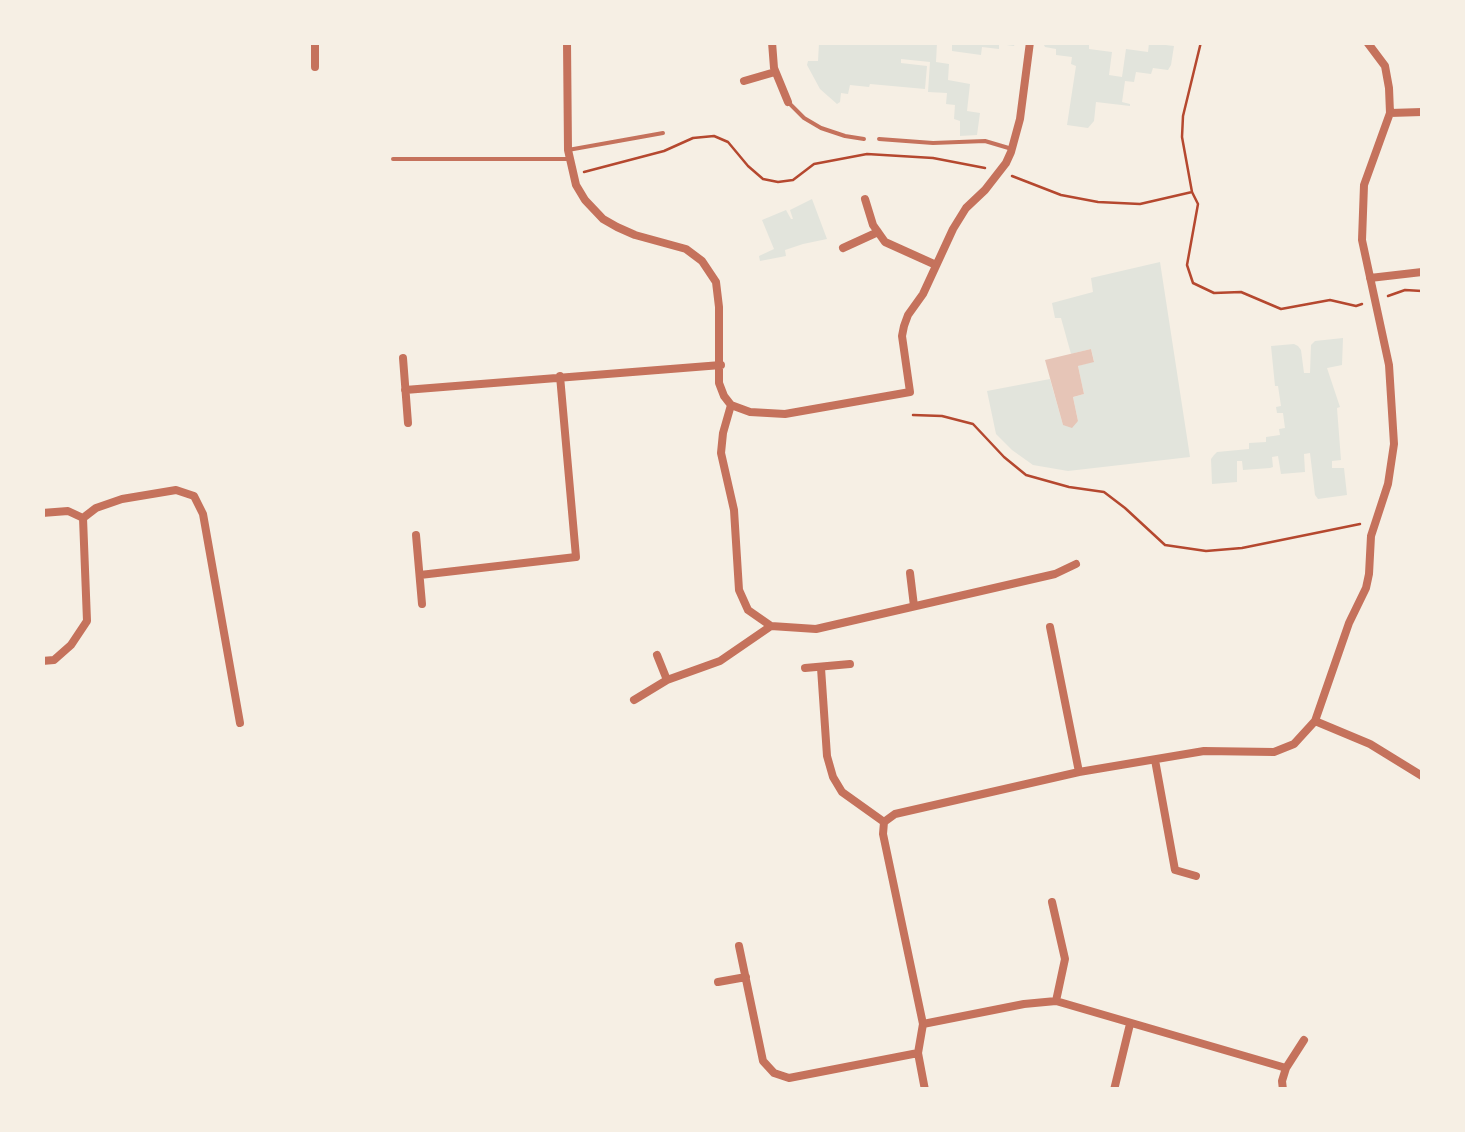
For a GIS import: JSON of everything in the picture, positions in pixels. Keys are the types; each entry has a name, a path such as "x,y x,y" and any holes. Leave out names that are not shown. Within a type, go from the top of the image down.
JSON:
{"street":[{"path":"315,42 315,67"},
{"path":"567,42 568,154 585,200 603,219 635,235 686,249 702,261 716,282 719,383 724,396 731,405 750,412 785,414 910,392 904,326 953,229 1012,149 1030,42"},
{"path":"772,42 775,72 788,102"},
{"path":"925,1090 918,1053 923,1024 883,834 884,822 895,814 1079,772 1204,751 1274,752 1294,744 1315,721 1349,623 1366,588 1371,536 1388,484 1394,431 1389,365 1362,240 1364,185 1390,113 1386,66 1367,42"},
{"path":"744,81 775,72"},
{"path":"1390,113 1422,112"},
{"path":"865,199 873,225 886,242 936,265"},
{"path":"844,248 878,232"},
{"path":"1370,278 1422,272"},
{"path":"403,358 408,423"},
{"path":"405,390 720,365"},
{"path":"420,575 576,557 560,376"},
{"path":"731,405 721,453 734,510 739,590 748,610 770,626 816,629 1055,574 1076,564"},
{"path":"83,518 96,508 122,499 176,490 194,496 203,514 240,723"},
{"path":"42,513 68,511 83,518"},
{"path":"42,661 54,660 71,645 87,621 83,518"},
{"path":"416,535 422,604"},
{"path":"910,573 914,606"},
{"path":"634,700 667,680 720,661 770,626"},
{"path":"1050,627 1079,772"},
{"path":"657,655 667,680"},
{"path":"805,668 850,664"},
{"path":"821,668 833,777 842,792 884,822"},
{"path":"1315,721 1370,744 1422,776"},
{"path":"1155,760 1175,870 1196,876"},
{"path":"1052,902 1065,959 1056,1001"},
{"path":"739,946 763,1061 774,1073 789,1078 918,1053"},
{"path":"718,982 746,977"},
{"path":"923,1024 1056,1001 1286,1068"},
{"path":"1114,1090 1130,1024"},
{"path":"1283,1090 1286,1068 1304,1040"}],"lane":[{"path":"788,102 821,128 864,139"},
{"path":"394,159 568,154 663,133"},
{"path":"879,139 985,141 1012,149"}],"path":[{"path":"1201,42 1183,116 1184,157 1198,204 1187,265 1193,283 1214,293 1242,292 1281,309 1330,300 1356,306 1405,290 1422,290"},
{"path":"573,175 664,151 693,138 714,136 728,142 763,179 778,182 793,180 814,164 867,154 933,158 999,171 1062,195 1098,202 1140,204 1192,192"},
{"path":"913,415 942,416 973,424 1026,475 1104,492 1164,545 1206,551 1242,548 1376,520"}],"shaded area":[{"path":"819,43 937,43 936,62 949,64 948,80 970,84 967,111 980,113 977,135 960,136 960,121 954,119 955,105 946,104 947,93 928,92 930,62 901,59 901,63 927,66 925,89 850,85 848,94 841,93 837,104 820,89 807,65 808,61 818,61"},
{"path":"952,43 1015,43 999,44 999,49 982,47 981,55 952,51"},
{"path":"1043,43 1089,43 1089,49 1112,52 1109,75 1122,77 1126,49 1148,52 1149,43 1174,46 1168,70 1136,72 1134,82 1125,81 1122,102 1130,106 1096,102 1094,121 1088,128 1067,125 1076,66 1071,64 1072,57 1056,55 1056,49"},
{"path":"812,199 827,239 785,250 786,256 760,261 759,256 774,249 762,220 786,210 793,219 790,210"},
{"path":"1160,262 1190,457 1068,471 1033,465 996,434 987,391 1050,379 1063,425 1078,421 1073,397 1084,394 1078,366 1094,361 1091,349 1071,354 1061,318 1055,318 1052,303 1093,292 1091,278"},
{"path":"1343,338 1342,365 1327,368 1340,407 1337,408 1341,460 1332,461 1332,468 1344,468 1347,495 1318,499 1310,453 1304,454 1305,472 1281,474 1278,456 1272,457 1270,468 1243,470 1242,461 1237,461 1237,482 1212,484 1211,459 1217,452 1249,449 1249,443 1266,442 1266,437 1280,435 1279,429 1285,428 1283,413 1277,413 1276,407 1281,406 1271,346 1298,346 1304,373 1310,373 1311,345 1315,341"}],"building":[{"path":"1091,349 1094,362 1078,366 1084,394 1073,397 1078,421 1072,428 1063,425 1045,360"}]}
